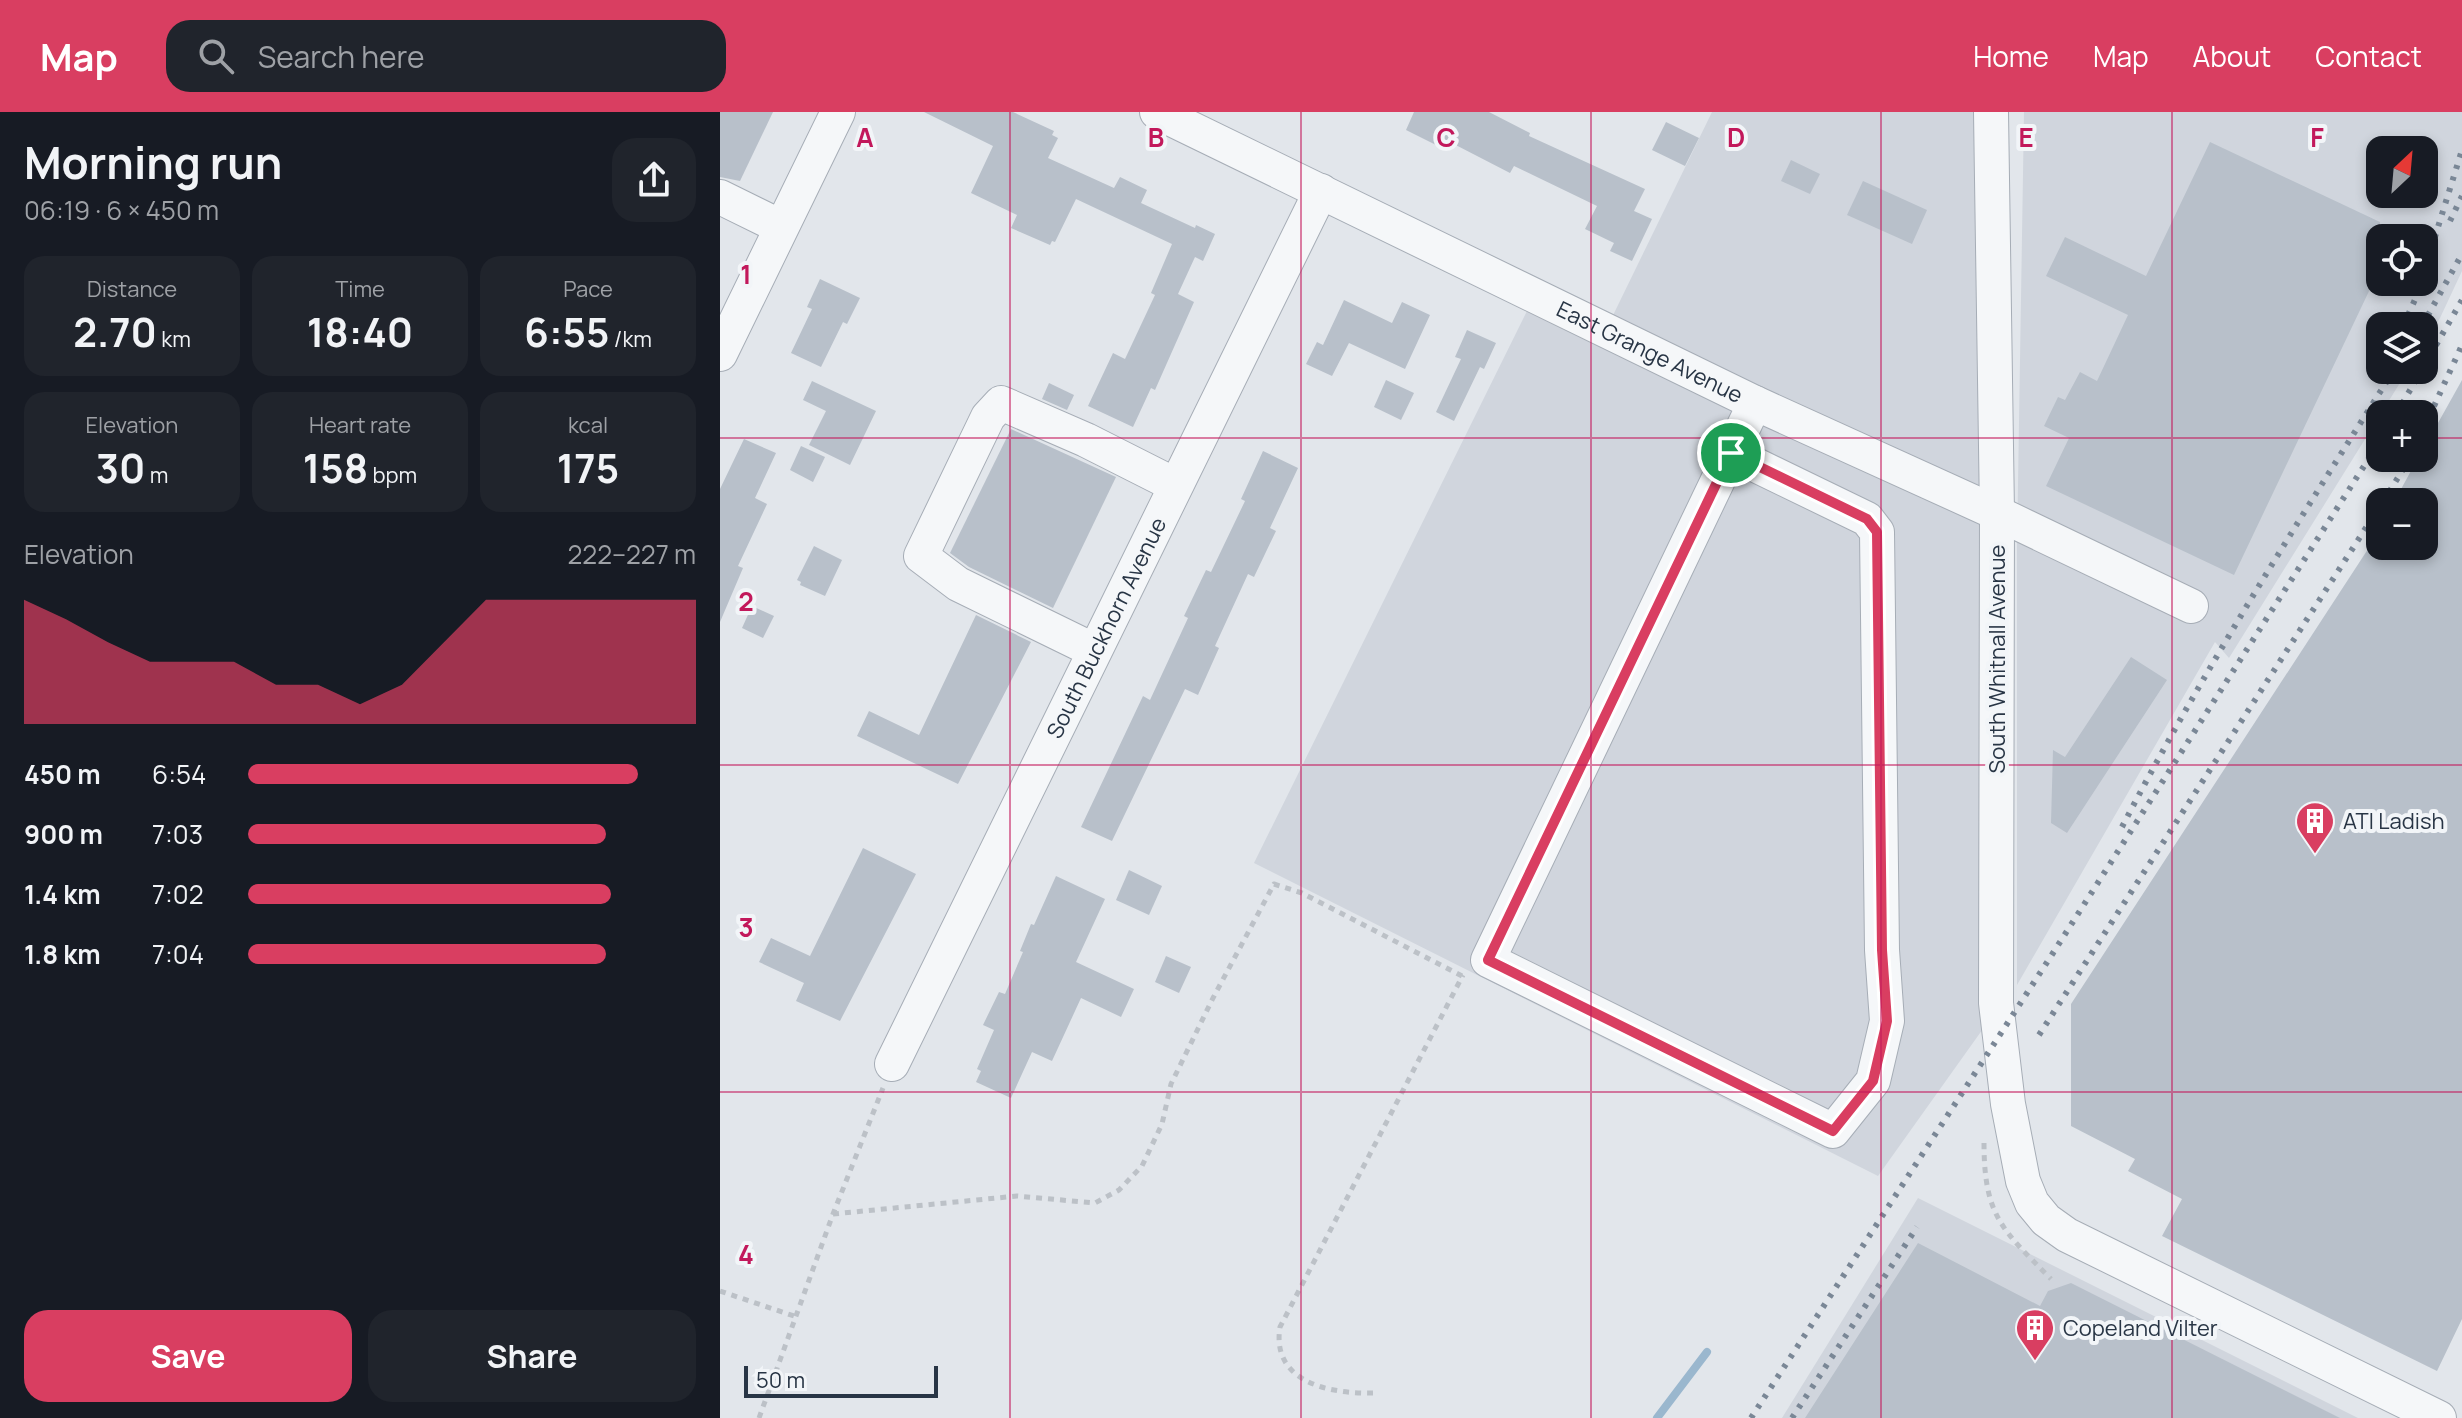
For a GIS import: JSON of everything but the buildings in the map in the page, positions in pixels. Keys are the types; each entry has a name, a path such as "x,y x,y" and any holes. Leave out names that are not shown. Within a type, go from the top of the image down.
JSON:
{"street":[{"path":"720,354 838,112"},
{"name":"East Grange Avenue","path":"1157,112 1196,120 1321,191 1755,403 1997,513 2191,606"},
{"name":"South Whitnall Avenue","path":"1991,112 1997,513 1996,1003 2015,1152 2032,1203 2046,1220 2067,1235 2439,1418"},
{"name":"South Buckhorn Avenue","path":"892,1064 1321,191"},
{"path":"720,197 781,227"},
{"path":"1093,650 958,584 921,556 988,417 1001,403 1086,440 1175,485"},
{"path":"1731,453 1867,519 1877,532 1882,950 1887,1021 1873,1081 1833,1131 1475,968 1755,403"}],"path":[{"path":"833,1214 1017,1196 1095,1203 1119,1190 1142,1166 1162,1124 1171,1084 1274,884 1302,893 1475,968 1280,1327 1277,1344 1282,1361 1294,1373 1320,1387 1350,1394 1373,1393"},
{"path":"759,1418 833,1214 892,1064"},
{"path":"720,1291 797,1317"}],"shaded area":[{"path":"1712,112 1980,112 1990,1019 1878,1176 1254,863 1528,309 1600,342"},
{"path":"2024,112 2462,112 2462,271 2440,318 2438,321 2438,312 2366,312 2366,384 2399,384 2389,400 2366,400 2366,438 2229,658 2215,642 2017,985 2017,547"},
{"name":"Copeland Vilter","path":"1918,1198 2358,1418 1782,1418"}],"waterway":[{"path":"1657,1418 1707,1352"}],"railway":[{"path":"2438,227 2462,150"},
{"path":"2450,221 2462,196"},
{"path":"2430,312 2462,254"},
{"path":"2409,312 2417,296"},
{"path":"2438,342 2462,300"},
{"path":"2437,400 2462,345"},
{"path":"2122,827 2219,653 2385,384"},
{"path":"2404,400 2414,384"},
{"path":"1751,1418 2366,463"},
{"path":"2392,488 2401,472"},
{"path":"2039,1035 2366,528"},
{"path":"1792,1418 1917,1227"}],"place":[{"name":"ATI Ladish","path":"2315,855"},
{"name":"Copeland Vilter","path":"2035,1362"}],"route":[{"path":"1731,453 1867,519 1877,532 1882,950 1887,1021 1873,1081 1833,1131 1488,960 1731,453"}]}
